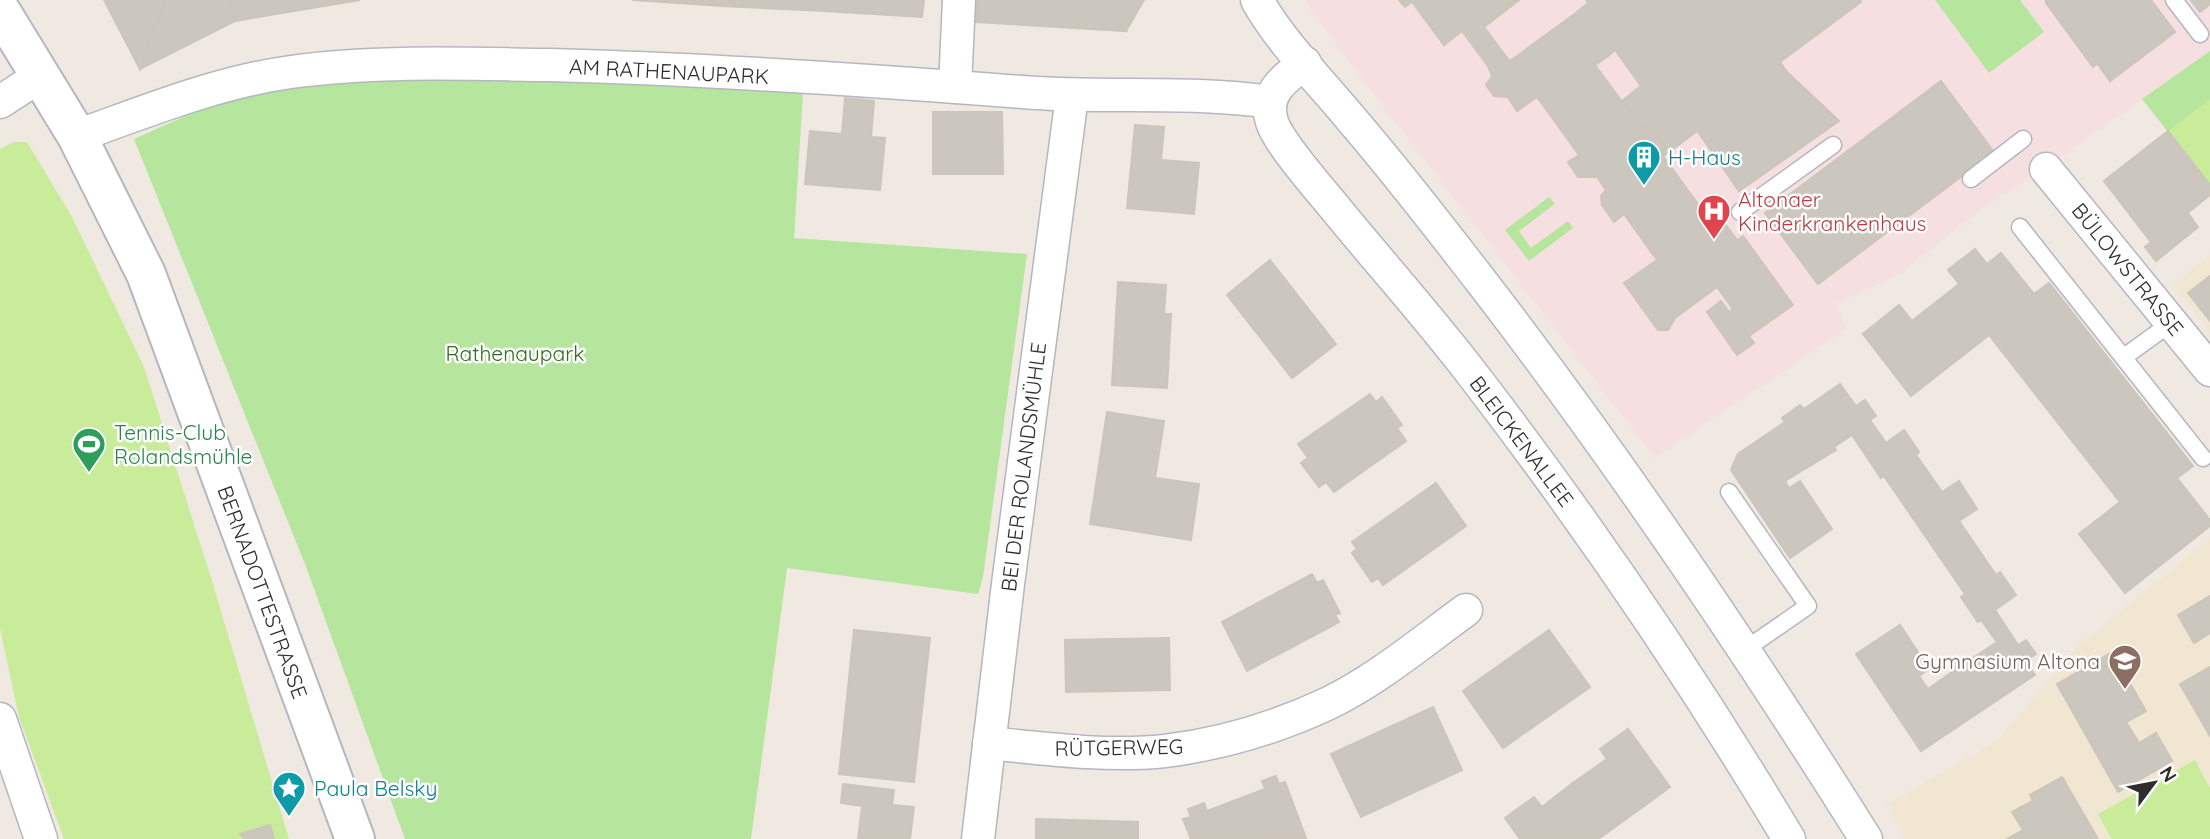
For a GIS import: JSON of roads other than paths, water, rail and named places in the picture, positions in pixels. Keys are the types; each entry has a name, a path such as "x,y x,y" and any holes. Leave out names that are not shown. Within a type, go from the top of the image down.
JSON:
{"street":[{"path":"955,87 959,0"},
{"path":"1257,0 1282,37 1366,136 1481,282 1607,449 1866,839"},
{"name":"BERNADOTTESTRASSE","path":"0,10 77,136 146,274 355,839"},
{"path":"1270,102 1279,83 1305,63"},
{"name":"AM RATHENAUPARK","path":"77,136 220,87 291,72 368,66 480,64 618,67 1072,96 1234,97 1270,102"},
{"path":"0,102 40,76"},
{"name":"BEI DER ROLANDSMÜHLE","path":"978,839 1072,96"},
{"name":"BLEICKENALLEE","path":"1270,102 1273,124 1314,182 1471,373 1586,526 1789,839"},
{"name":"BÜLOWSTRASSE","path":"2046,169 2210,370"},
{"name":"RÜTGERWEG","path":"989,743 1047,749 1164,751 1213,743 1261,729 1330,702 1466,610"},
{"path":"0,719 7,763 41,839"}],"lane":[{"path":"2174,0 2200,34"},
{"path":"1971,178 2023,139"},
{"path":"1740,212 1833,145"},
{"path":"2020,227 2203,458"},
{"path":"2124,358 2171,323"},
{"path":"1729,492 1808,606 1743,651"}],"place":[{"name":"H-Haus","path":"1644,187"},
{"name":"Altonaer Kinderkrankenhaus","path":"1714,241"},
{"name":"Tennis-Club Rolandsmühle","path":"89,474"},
{"name":"Gymnasium Altona","path":"2125,691"},
{"name":"Paula Belsky","path":"289,818"}],"park label":[{"name":"Rathenaupark","path":"515,353"}]}
